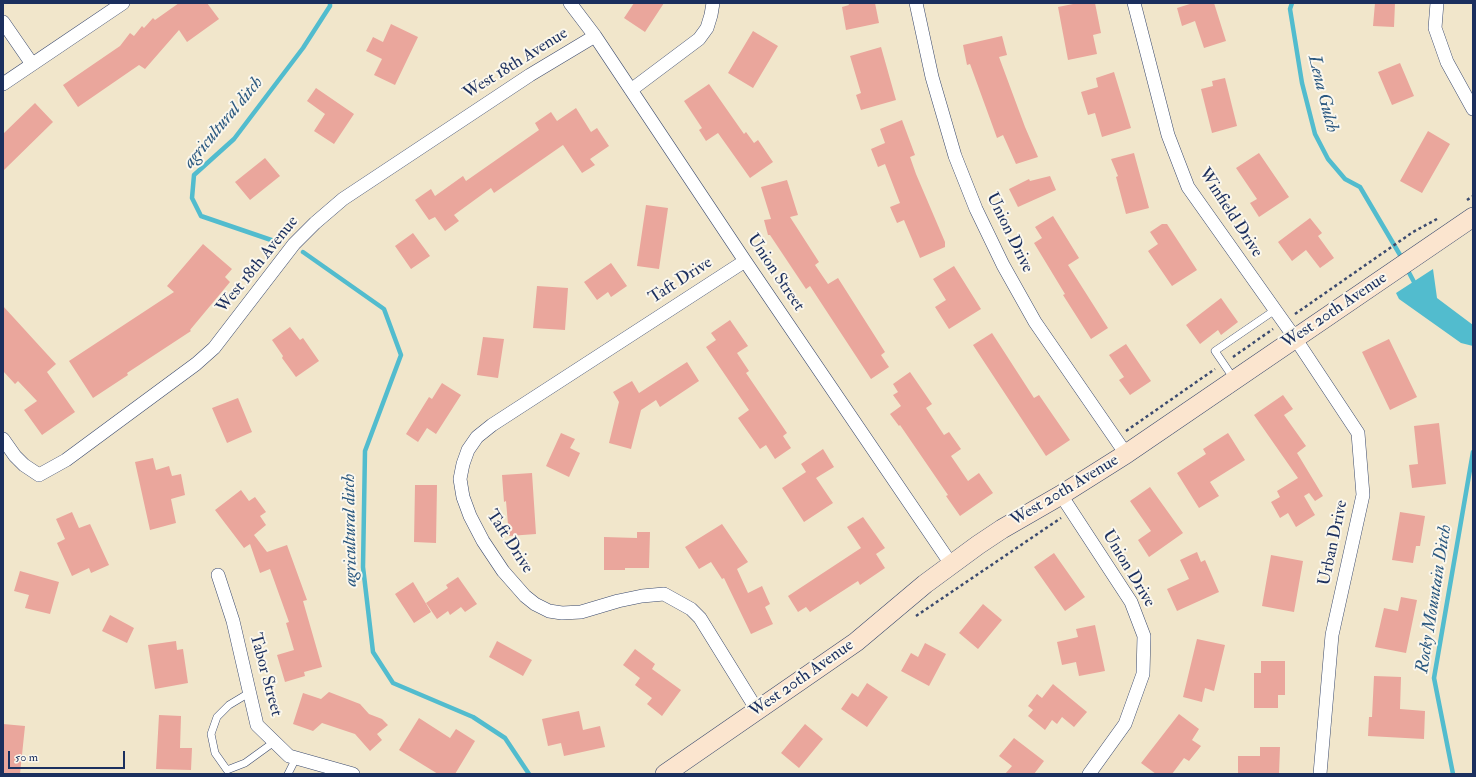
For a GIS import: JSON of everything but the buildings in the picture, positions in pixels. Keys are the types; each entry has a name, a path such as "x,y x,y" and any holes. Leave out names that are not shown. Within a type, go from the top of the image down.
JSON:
{"street":[{"path":"3,84 123,3"},
{"name":"Union Street","path":"570,3 595,36 745,261 951,564"},
{"path":"631,90 699,39 707,28 713,3"},
{"name":"Union Drive","path":"916,3 932,77 953,149 976,209 1003,265 1035,322 1126,454"},
{"name":"Winfield Drive","path":"1134,3 1168,134 1188,187 1295,338"},
{"path":"1437,3 1435,28 1446,62 1473,109"},
{"path":"3,22 32,64"},
{"name":"West 18th Avenue","path":"3,439 15,456 24,465 39,475 66,460 102,435 196,364 214,348 294,244 315,223 343,199 530,75 595,36"},
{"name":"West 20th Avenue","path":"672,772 856,642 951,564 1002,529 1061,495 1126,454 1423,251 1467,210"},
{"name":"Taft Drive","path":"745,261 492,425 477,437 468,450 460,479 463,497 470,516 483,541 503,571 530,600 549,611 562,614 581,612 618,601 642,596 664,594 691,609 700,618 758,710"},
{"name":"Urban Drive","path":"1295,338 1358,433 1363,495 1332,635 1320,774"},
{"name":"Union Drive","path":"1061,495 1132,602 1144,636 1143,674 1125,724 1090,774"},
{"name":"Tabor Street","path":"218,575 233,621 257,725 289,756 353,774"}],"lane":[{"path":"1235,379 1215,351 1275,310"},
{"path":"249,693 229,705 217,717 211,734 215,753 224,772 245,763 274,742"},
{"path":"288,774 296,758"}],"path":[{"path":"1467,210 1473,196"},
{"path":"1386,252 1403,239 1439,218"}],"water":[{"path":"1433,269 1437,298 1473,325 1473,346 1461,343 1399,299 1396,293"}],"waterway":[{"name":"agricultural ditch","path":"280,243 201,216 192,198 194,175 234,139 303,48 330,6 330,3"},
{"name":"Lena Gulch","path":"1292,3 1290,9 1302,83 1315,134 1328,159 1345,179 1360,187 1403,260"},
{"name":"agricultural ditch","path":"303,252 384,309 401,355 365,451 363,567 373,652 393,683 473,717 505,738 529,774"},
{"name":"Lena Gulch","path":"1406,267 1414,282"},
{"name":"Rocky Mountain Ditch","path":"1453,774 1434,678 1473,452"}]}
